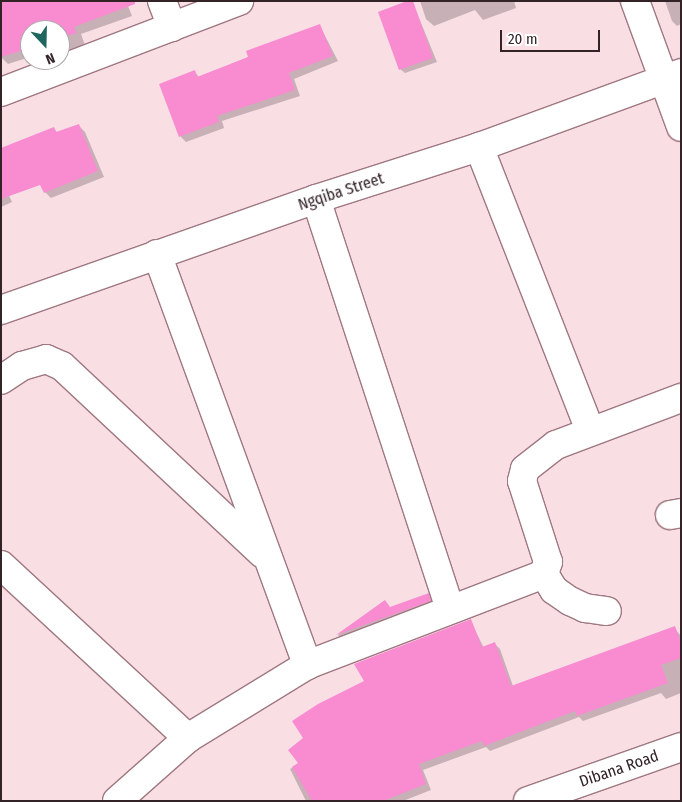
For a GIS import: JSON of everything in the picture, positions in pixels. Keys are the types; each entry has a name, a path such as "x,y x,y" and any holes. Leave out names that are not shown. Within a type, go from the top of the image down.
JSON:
{"street":[{"path":"162,1 172,27"},
{"path":"2,90 239,1"},
{"path":"635,1 672,76 681,127"},
{"name":"Ngqiba Street","path":"1,310 316,199 479,147 672,76"},
{"path":"479,147 590,430"},
{"path":"316,199 450,608"},
{"path":"157,254 265,556 307,665"},
{"path":"1,380 22,366 46,359 62,366 265,556"},
{"path":"544,574 548,562 522,481 525,469 556,445 590,430 681,398"},
{"path":"1,565 188,738"},
{"path":"117,801 188,738 307,665 450,608 544,574"},
{"path":"544,574 554,590 570,602 586,608 607,611"},
{"name":"Dibana Road","path":"528,801 681,747"}],"building":[{"path":"1,1 135,1 135,4 74,27 77,33 70,35 70,20 20,20 20,51 1,57"},
{"path":"407,1 413,1 433,58 399,70 378,12"},
{"path":"320,24 333,56 289,73 295,90 217,116 219,122 179,137 159,84 195,70 197,77 248,57 246,51"},
{"path":"79,124 98,171 44,193 40,185 1,199 1,148 54,127 56,132"},
{"path":"429,593 431,601 336,635 385,600 390,607"},
{"path":"471,619 482,647 495,642 511,686 675,626 681,643 681,658 661,665 668,683 577,716 575,711 484,746 482,741 419,764 426,784 383,801 312,801 292,767 298,763 288,750 303,738 292,721 318,704 364,681 354,664"}]}
